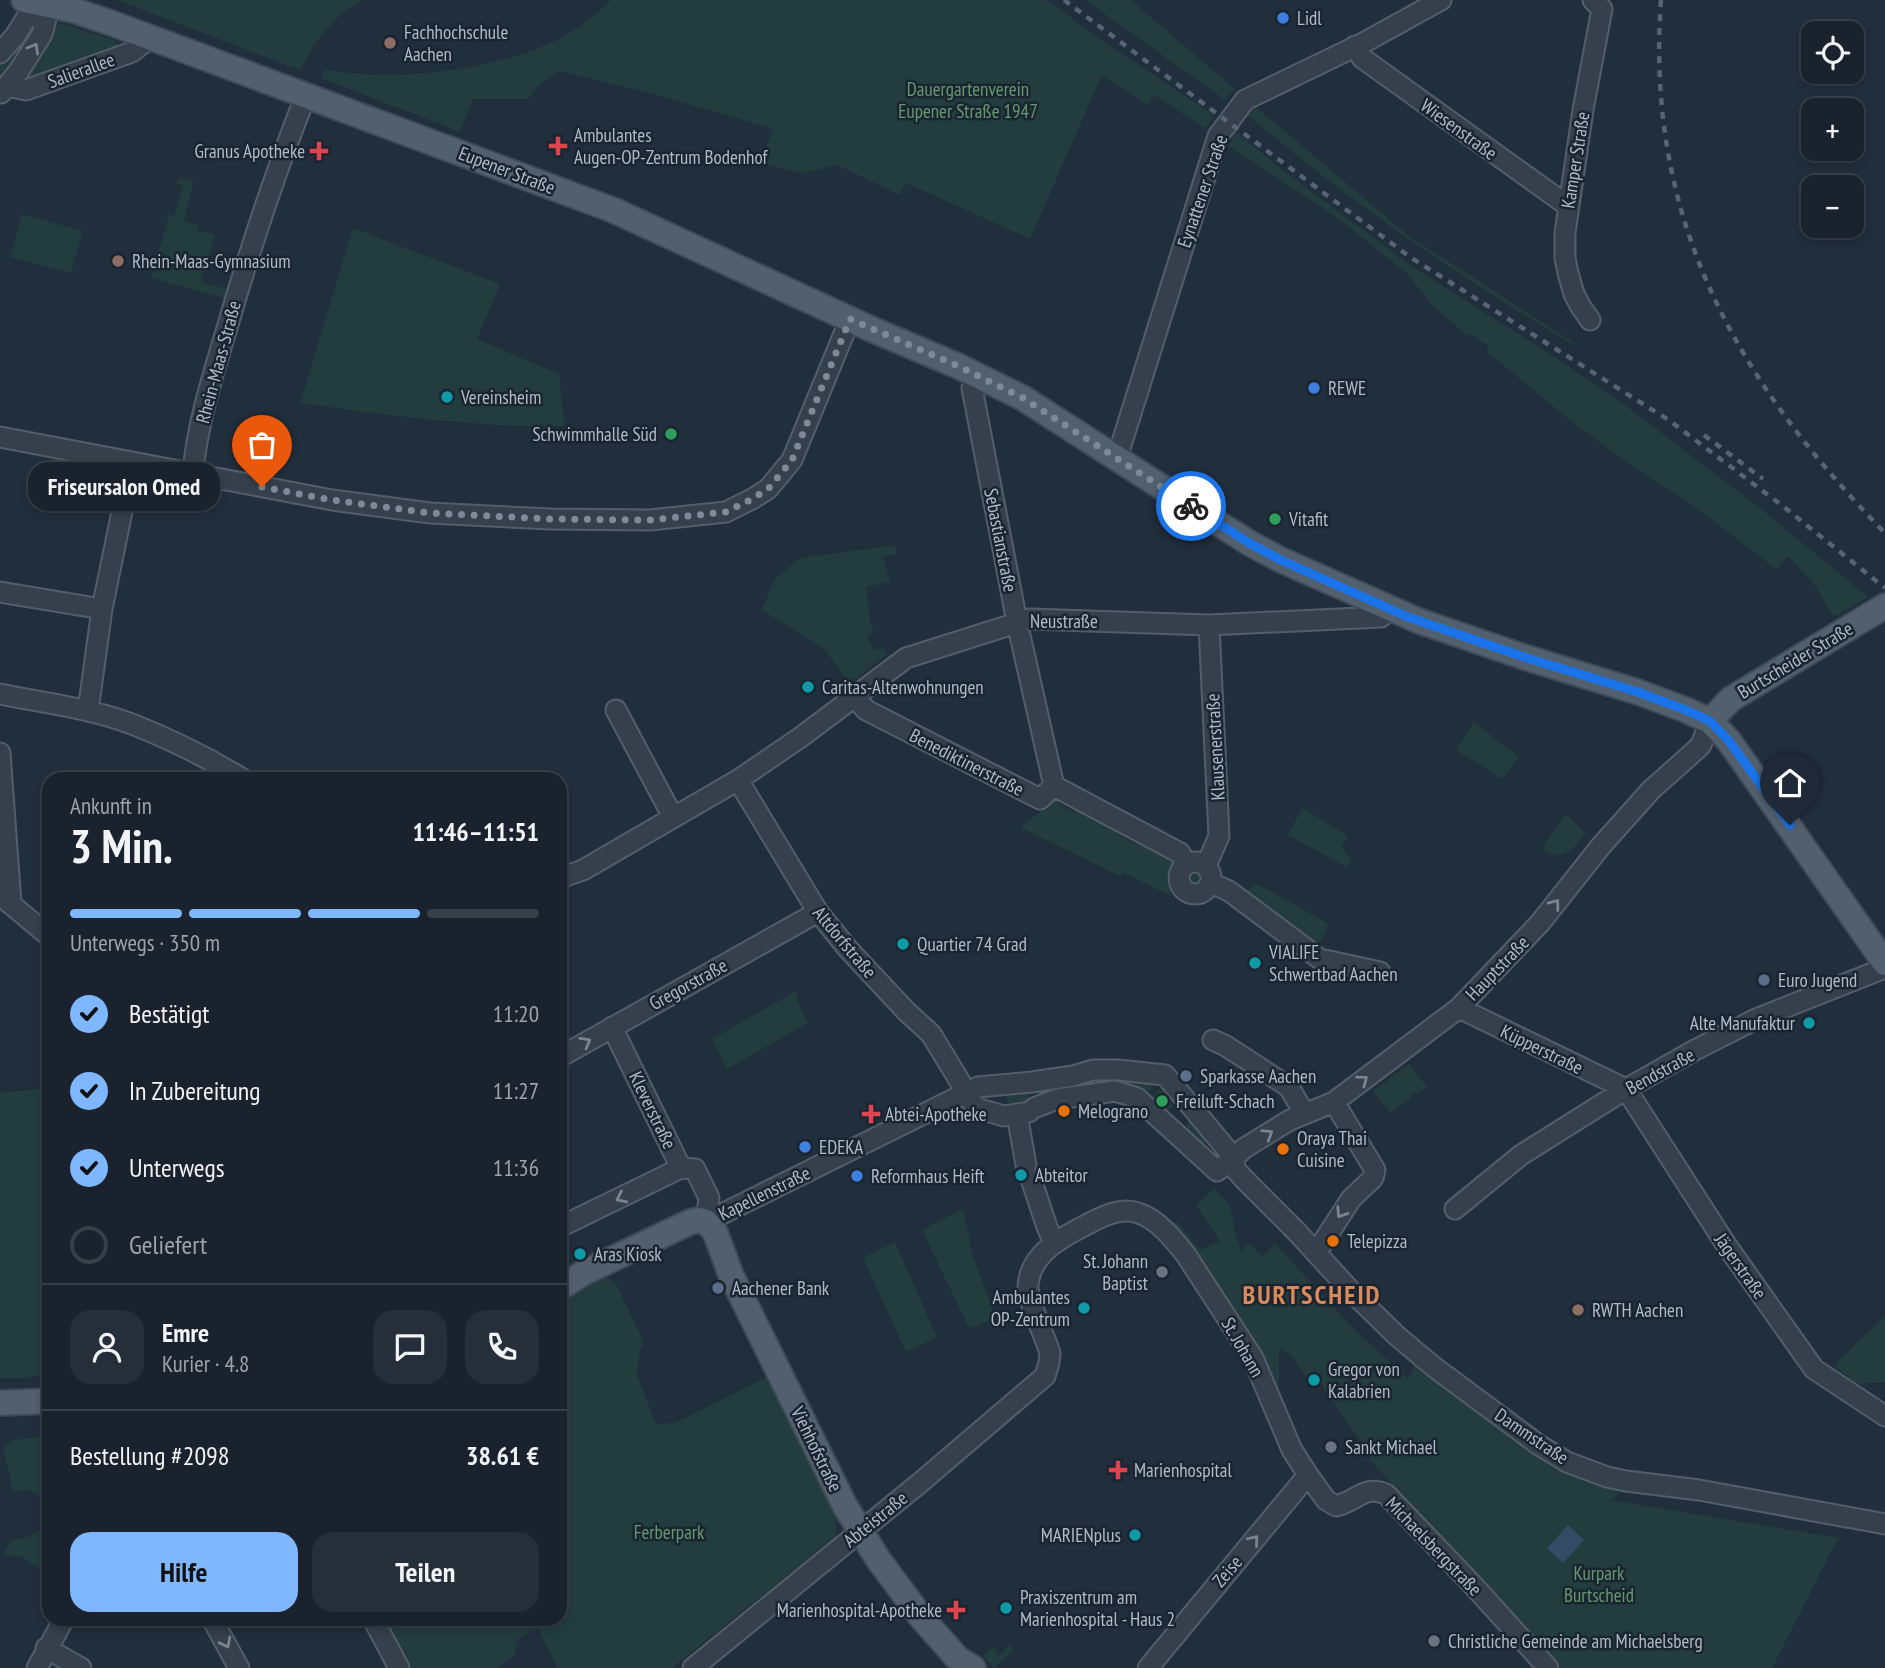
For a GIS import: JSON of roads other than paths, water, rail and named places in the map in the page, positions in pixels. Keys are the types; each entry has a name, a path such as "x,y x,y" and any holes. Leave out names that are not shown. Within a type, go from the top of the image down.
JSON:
{"main road":[{"name":"Eupener Straße","path":"24,0 50,2 151,37 613,210 1023,398 1251,544 1281,560 1389,609 1453,634 1638,692 1710,721"},
{"name":"Burtscheider Straße","path":"1710,721 1731,699 1879,609"},
{"path":"1710,721 1729,741 1772,799 1885,965"},
{"name":"Kapellenstraße","path":"567,1283 583,1273 690,1222 706,1222"},
{"name":"Viehhofstraße","path":"706,1222 715,1232 731,1275 860,1532 921,1617 963,1665"},
{"path":"0,1403 42,1401"}],"street":[{"name":"Eynattener Straße","path":"1116,458 1218,136 1245,100 1356,46 1441,0"},
{"name":"Kamper Straße","path":"1590,320 1574,294 1565,258 1568,206 1602,9 1593,0"},
{"path":"0,53 25,20 50,2"},
{"name":"Salierallee","path":"4,90 42,34 50,2"},
{"name":"Salierallee","path":"4,90 26,90 132,52 151,37"},
{"name":"Wiesenstraße","path":"1356,46 1362,58 1568,206"},
{"name":"Rhein-Maas-Straße","path":"193,473 195,450 215,369 243,272 306,94"},
{"path":"0,437 332,500 430,513 550,519 650,520 726,512 768,489 792,460 850,319"},
{"name":"Sebastianstraße","path":"977,376 972,388 1017,622 1054,786"},
{"path":"88,711 102,609 132,463"},
{"path":"0,592 102,609"},
{"name":"Neustraße","path":"567,876 583,870 738,780 906,658 1017,622 1029,619 1209,625 1381,617 1389,609"},
{"name":"Klausenerstraße","path":"1208,874 1219,835 1209,625"},
{"path":"0,694 88,711 131,723 206,757 231,772"},
{"name":"Benediktinerstraße","path":"855,697 866,710 1040,799 1054,786 1180,853 1186,864"},
{"path":"616,710 673,817"},
{"name":"Hauptstraße","path":"1234,1158 1242,1149 1290,1120 1334,1102 1459,1008 1540,923 1601,846 1651,790 1701,745 1710,721"},
{"path":"0,752 6,899 42,930"},
{"name":"Altdorfstraße","path":"738,780 818,912 848,949 931,1034 967,1093"},
{"path":"1208,874 1208,887 1200,894 1184,891 1181,887 1180,870 1186,864 1196,862 1228,891 1320,959 1380,972"},
{"name":"Gregorstraße","path":"567,1053 818,912"},
{"name":"Bendstraße","path":"1455,1209 1521,1155 1626,1089 1756,1020 1885,965"},
{"name":"Küpperstraße","path":"1459,1008 1626,1089"},
{"name":"Kleverstraße","path":"612,1027 681,1168 695,1169 709,1198 706,1222"},
{"path":"1213,1040 1289,1087 1304,1113"},
{"name":"Kapellenstraße","path":"706,1222 978,1087 1073,1076 1093,1070 1165,1075 1234,1158"},
{"path":"1032,1082 1026,1111 1028,1172 1054,1243"},
{"name":"Jägerstraße","path":"1626,1089 1727,1246 1814,1369 1885,1416"},
{"path":"967,1093 976,1108 1004,1115 1026,1111 1057,1099 1115,1091 1138,1098 1217,1171 1234,1158"},
{"path":"1316,1253 1351,1199 1373,1178 1375,1170 1334,1102"},
{"name":"Dammstraße","path":"1234,1158 1236,1169 1244,1179 1376,1316 1426,1360 1539,1445 1567,1462 1626,1481 1699,1490 1885,1524"},
{"path":"567,1224 681,1168"},
{"name":"St. Johann","path":"1054,1243 1104,1216 1124,1210 1149,1218 1163,1229 1186,1255 1253,1358 1292,1450 1308,1475"},
{"name":"Abteistraße","path":"693,1668 1045,1376 1049,1349 1028,1289 1031,1271 1054,1243"},
{"name":"Zeise","path":"1148,1668 1308,1475"},
{"name":"Michaelsbergstraße","path":"1308,1475 1326,1500 1336,1506 1367,1492 1376,1490 1386,1494 1548,1668"},
{"path":"37,1668 60,1626"},
{"path":"216,1626 239,1668"},
{"path":"377,1626 399,1668"},
{"path":"46,1648 81,1668"}],"water":[{"path":"1568,1525 1584,1540 1563,1563 1547,1548"}],"railway":[{"path":"1064,0 1410,257 1670,421 1885,588"},
{"path":"1661,0 1660,80 1668,154 1686,225 1711,291 1744,355 1785,416 1832,475 1885,533"},
{"path":"1704,435 1763,479"}],"place":[{"name":"Lidl","path":"1283,18"},
{"name":"Fachhochschule Aachen","path":"390,43"},
{"name":"Ambulantes Augen-OP-Zentrum Bodenhof","path":"558,146"},
{"name":"Granus Apotheke","path":"319,151"},
{"name":"Rhein-Maas-Gymnasium","path":"118,261"},
{"name":"REWE","path":"1314,388"},
{"name":"Vereinsheim","path":"447,397"},
{"name":"Schwimmhalle Süd","path":"671,434"},
{"name":"Friseursalon Omed","path":"262,487"},
{"name":"Vitafit","path":"1275,519"},
{"name":"Caritas-Altenwohnungen","path":"808,687"},
{"name":"Quartier 74 Grad","path":"903,944"},
{"name":"VIALIFE Schwertbad Aachen","path":"1255,963"},
{"name":"Euro Jugend","path":"1764,980"},
{"name":"Alte Manufaktur","path":"1809,1023"},
{"name":"Sparkasse Aachen","path":"1186,1076"},
{"name":"Freiluft-Schach","path":"1162,1101"},
{"name":"Melograno","path":"1064,1111"},
{"name":"Abtei-Apotheke","path":"871,1114"},
{"name":"EDEKA","path":"805,1147"},
{"name":"Oraya Thai Cuisine","path":"1283,1149"},
{"name":"Abteitor","path":"1021,1175"},
{"name":"Reformhaus Heift","path":"857,1176"},
{"name":"Telepizza","path":"1333,1241"},
{"name":"Aras Kiosk","path":"580,1254"},
{"name":"St. Johann Baptist","path":"1162,1272"},
{"name":"Aachener Bank","path":"718,1288"},
{"name":"Ambulantes OP-Zentrum","path":"1084,1308"},
{"name":"RWTH Aachen","path":"1578,1310"},
{"name":"Gregor von Kalabrien","path":"1314,1380"},
{"name":"Sankt Michael","path":"1331,1447"},
{"name":"Marienhospital","path":"1118,1470"},
{"name":"MARIENplus","path":"1135,1535"},
{"name":"Praxiszentrum am Marienhospital - Haus 2","path":"1006,1608"},
{"name":"Marienhospital-Apotheke","path":"956,1610"},
{"name":"Christliche Gemeinde am Michaelsberg","path":"1434,1641"}],"district":[{"name":"BURTSCHEID","path":"1312,1294"}],"park label":[{"name":"Dauergartenverein Eupener Straße 1947","path":"968,100"},
{"name":"Ferberpark","path":"669,1532"},
{"name":"Kurpark Burtscheid","path":"1599,1584"}]}
